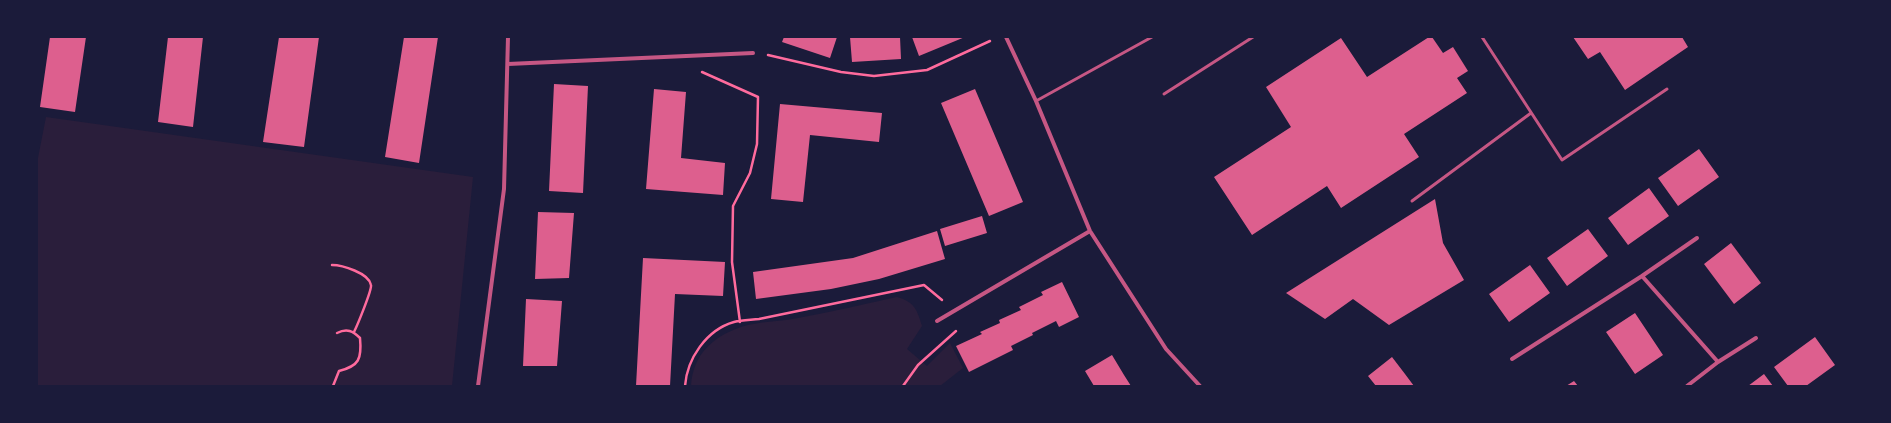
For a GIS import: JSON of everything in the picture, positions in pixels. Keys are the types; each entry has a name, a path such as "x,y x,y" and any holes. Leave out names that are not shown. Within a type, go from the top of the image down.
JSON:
{"street":[{"path":"478,386 504,189 508,37"},
{"path":"1006,37 1036,101 1090,231 1166,349 1200,386"},
{"path":"508,64 753,53"},
{"path":"937,321 1090,231"},
{"path":"1512,359 1642,276 1697,238"},
{"path":"1642,276 1718,362"},
{"path":"1687,386 1718,362 1756,338"}],"lane":[{"path":"1036,101 1152,37"},
{"path":"1164,94 1253,37"},
{"path":"1482,37 1562,160 1667,89"},
{"path":"1412,201 1531,113"}],"path":[{"path":"753,53 841,72 874,76 927,70 994,40"},
{"path":"687,56 690,67 758,96 757,144 750,174 733,206 732,262 740,322"},
{"path":"332,265 342,265 360,274 369,280 371,284 360,320 354,332"},
{"path":"685,386 686,372 695,351 713,334 734,322 759,319 924,285 955,311 964,323 918,365 904,386"},
{"path":"333,386 339,371 354,366 359,360 361,350 360,338 354,332 345,330 338,333"}],"shaded area":[{"path":"46,117 473,177 452,386 37,386 37,163"},
{"path":"897,297 912,304 919,315 922,326 907,349 927,366 950,343 963,368 940,386 691,386 696,365 700,356 713,342 731,331 748,325 798,318"}],"building":[{"path":"50,37 86,37 75,112 40,107"},
{"path":"168,37 203,37 193,127 158,122"},
{"path":"279,37 319,37 304,147 263,142"},
{"path":"404,37 438,37 419,163 385,157"},
{"path":"784,37 837,37 830,58 782,42"},
{"path":"850,37 900,37 901,59 852,62"},
{"path":"912,37 965,37 919,56"},
{"path":"1429,37 1432,37 1443,53 1453,47 1468,71 1457,78 1467,93 1404,134 1419,157 1341,208 1327,186 1252,235 1214,177 1291,127 1266,87 1341,38 1367,77"},
{"path":"1573,37 1682,37 1688,47 1625,90 1600,52 1588,59"},
{"path":"554,84 588,86 583,193 549,191"},
{"path":"654,89 686,92 681,158 725,163 723,195 646,189"},
{"path":"975,89 1023,202 989,216 941,103"},
{"path":"780,104 882,113 879,142 810,135 803,202 771,199"},
{"path":"1699,149 1719,177 1678,206 1658,178"},
{"path":"1649,188 1669,216 1628,245 1608,218"},
{"path":"1435,199 1443,243 1464,280 1389,325 1353,299 1325,319 1286,293"},
{"path":"538,212 574,213 569,278 535,279"},
{"path":"982,216 987,233 945,246 940,229"},
{"path":"1588,229 1608,256 1567,286 1547,258"},
{"path":"937,231 945,259 879,279 831,289 756,299 753,272 853,258"},
{"path":"1731,243 1761,283 1734,304 1704,264"},
{"path":"643,258 725,262 723,296 675,294 670,386 636,386"},
{"path":"1530,265 1550,293 1509,322 1489,294"},
{"path":"1062,282 1079,317 1059,327 1056,321 1032,333 1033,335 1011,346 1013,350 969,372 956,346 982,334 980,332 1000,323 999,320 1021,310 1019,307 1043,295 1041,292"},
{"path":"526,299 562,301 557,366 523,366"},
{"path":"1635,313 1663,355 1635,374 1606,332"},
{"path":"1815,337 1835,365 1806,386 1788,386 1774,367"},
{"path":"1112,355 1131,386 1094,386 1085,371"},
{"path":"1392,357 1414,386 1376,386 1368,376"},
{"path":"1764,374 1773,386 1748,386"},
{"path":"1574,381 1578,386 1566,386"}]}
